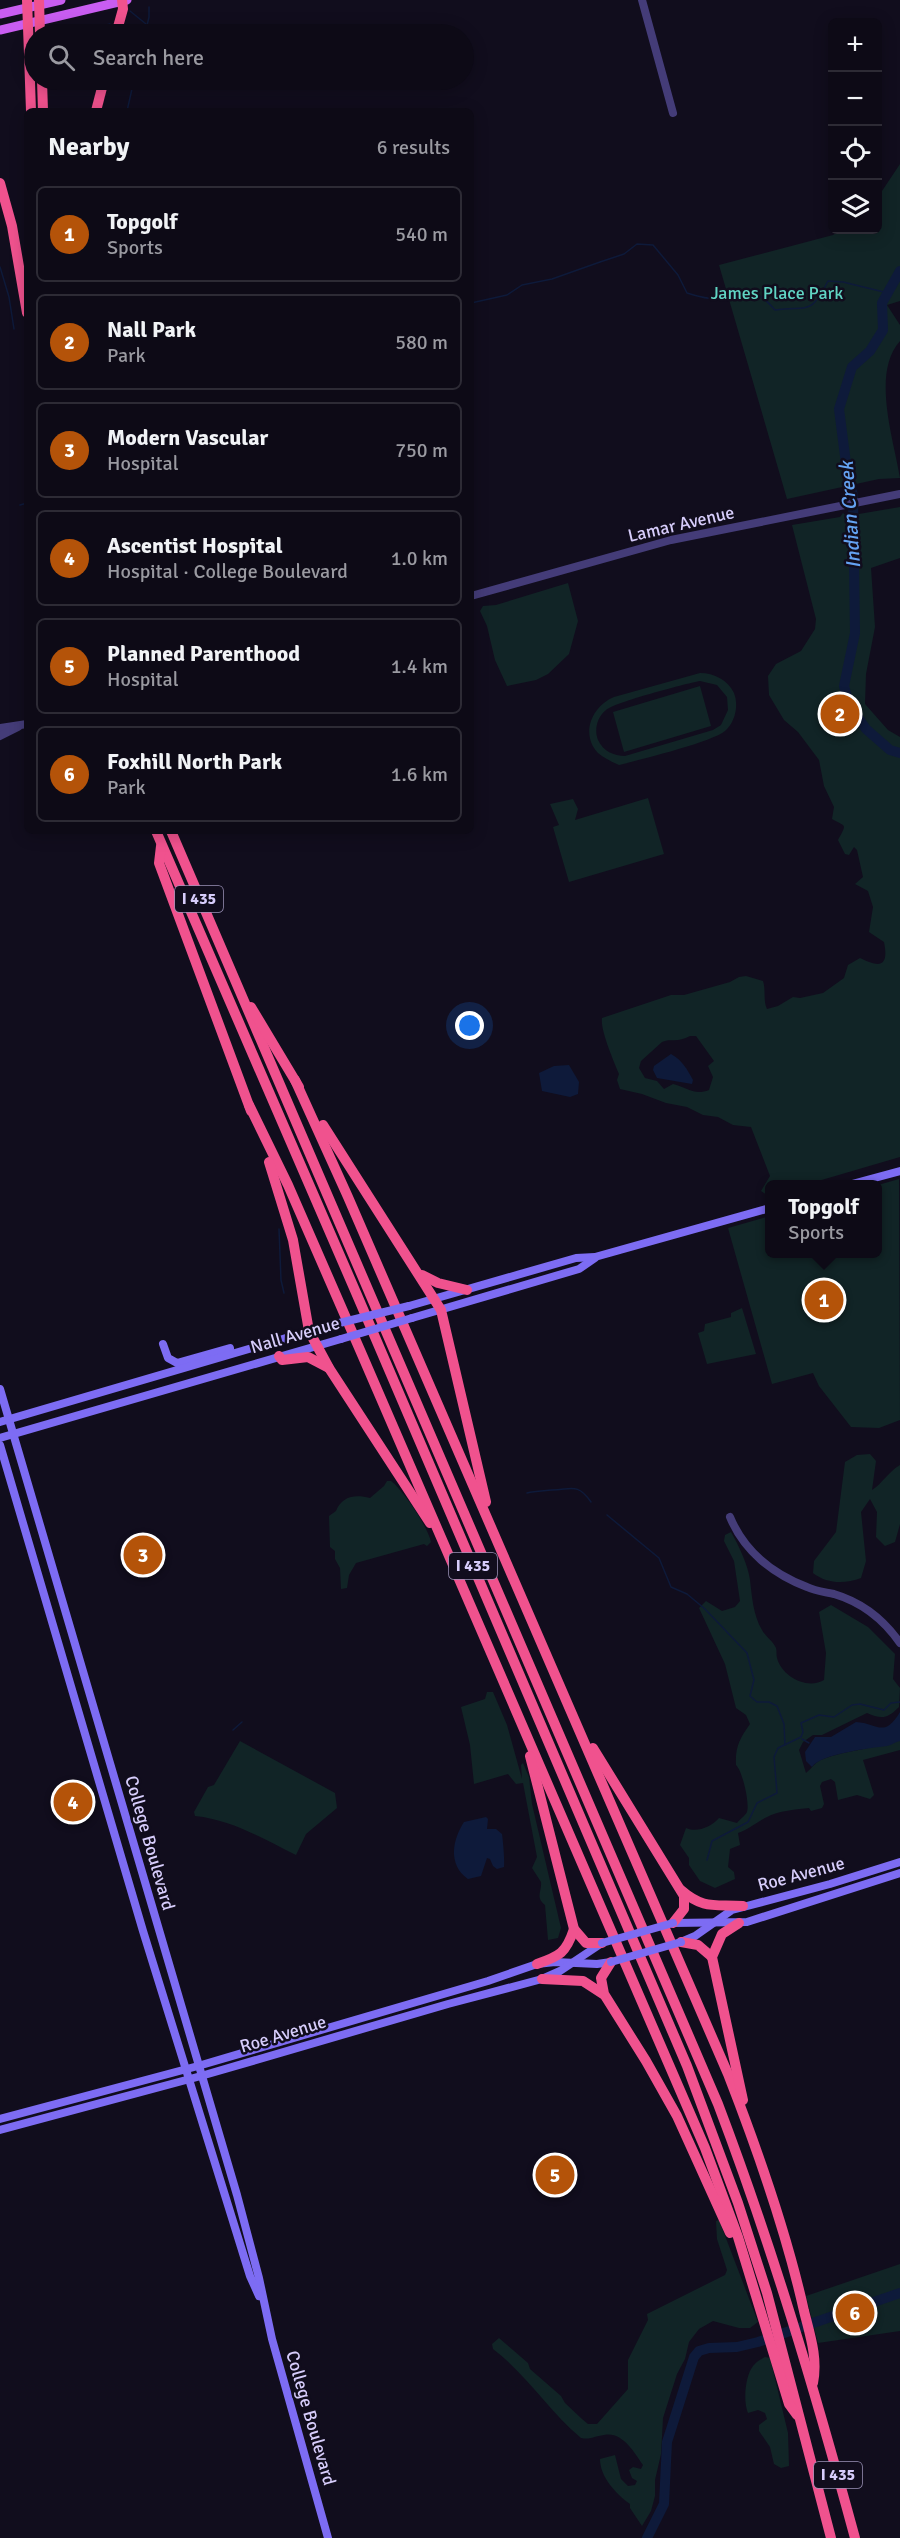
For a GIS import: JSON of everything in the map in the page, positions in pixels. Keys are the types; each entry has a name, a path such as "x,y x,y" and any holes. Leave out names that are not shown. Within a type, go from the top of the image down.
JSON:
{"highway":[{"path":"27,0 28,24"},
{"path":"39,0 40,24"},
{"path":"118,24 124,0"},
{"path":"30,90 31,108"},
{"path":"42,90 43,108"},
{"path":"97,108 101,90"},
{"path":"0,183 12,226 24,296"},
{"name":"I 435","path":"157,834 353,1284 687,2066 735,2193 761,2295 784,2371 789,2404 801,2421 831,2538"},
{"name":"I 435","path":"172,834 228,968 694,2044 741,2163 783,2288 816,2366 813,2385 855,2538"},
{"path":"161,846 159,863 285,1208 309,1331 329,1368 444,1542"},
{"path":"228,968 357,1182 419,1273 441,1310 494,1531"},
{"path":"295,1080 578,1725 752,2136"},
{"path":"249,1105 288,1185 524,1727 705,2148 761,2295"},
{"path":"419,1273 438,1283 467,1290"},
{"path":"279,1356 282,1360 308,1357 329,1368"},
{"path":"578,1725 681,1890 685,1899 684,1909 673,1923"},
{"path":"524,1727 574,1929 586,1942 602,1943"},
{"path":"681,1890 692,1899 708,1906 742,1906"},
{"path":"740,1923 722,1934 712,1957 752,2136 798,2285 810,2356"},
{"path":"537,1964 555,1958 564,1952 574,1929"},
{"path":"681,1942 698,1945 712,1957"},
{"path":"603,1994 601,1978 610,1962"},
{"path":"543,1980 583,1981 594,1986 603,1994 646,2061 677,2116 761,2295"}],"main road":[{"path":"0,14 61,0"},
{"path":"25,24 124,0"},
{"path":"0,30 24,24"},
{"path":"869,1180 900,1171"},
{"name":"Nall Avenue","path":"4,1420 327,1326 409,1306 576,1258 595,1257 765,1209"},
{"name":"Nall Avenue","path":"0,1437 579,1269 595,1257"},
{"path":"163,1344 168,1358 177,1363 231,1348 260,1345"},
{"name":"College Boulevard","path":"0,1389 4,1420 13,1434 237,2195 259,2278 264,2307 328,2538"},
{"name":"College Boulevard","path":"0,1445 185,2070 250,2276 264,2307"},
{"name":"Roe Avenue","path":"0,2119 185,2070 489,1981 537,1964 597,1964 681,1942 695,1936 742,1906 830,1884 900,1862"},
{"name":"Roe Avenue","path":"0,2130 201,2076 448,2004 543,1980 602,1943 673,1923 740,1923 900,1873"},
{"path":"274,2055 277,2046 286,2039"},
{"path":"256,2060 260,2053 267,2051 270,2044"}],"street":[{"path":"642,0 673,113"},
{"name":"Lamar Avenue","path":"474,595 671,540 900,494"},
{"path":"0,728 23,725"},
{"path":"0,736 23,725"},
{"path":"730,1517 744,1541 758,1558 776,1572 810,1588 835,1594 855,1603 877,1617 900,1643"}],"green space":[{"name":"James Place Park","path":"900,164 900,301 887,305 900,325 900,341 891,355 886,388 887,407 900,478 879,479 787,499 719,265 834,234 882,234 882,191"},
{"path":"900,507 900,558 871,568 875,627 866,674 865,704 888,730 900,737 900,1157 822,1180 768,1180 770,1176 751,1127 733,1125 718,1117 703,1115 687,1107 620,1089 617,1080 619,1074 605,1038 602,1018 671,995 684,995 746,976 763,981 767,1009 778,1006 793,997 800,998 823,993 844,978 848,965 860,958 878,964 884,961 884,942 869,932 873,907 868,891 855,884 863,877 857,850 854,847 849,855 845,854 838,840 844,826 832,819 834,807 824,786 819,760 798,732 784,720 769,695 768,676 776,664 801,651 815,629 816,619 792,525 840,517 843,513 847,516","holes":["690,1036 696,1036 714,1061 708,1066 713,1077 709,1090 704,1092 694,1092 673,1084 664,1089 657,1081 645,1078 639,1068 641,1061 662,1042"]},
{"path":"568,583 578,621 569,654 548,674 536,680 507,686 495,660 487,626 480,611 483,606 496,605"},
{"path":"705,673 720,678 728,684 734,693 736,708 734,718 728,727 718,735 675,750 619,765 598,753 590,738 589,729 600,707 614,697","holes":["700,681 717,685 727,697 728,710 721,725 713,730 625,756 609,752 598,740 596,732 598,720 606,710 612,707"]},
{"path":"700,686 711,726 624,752 613,712"},
{"path":"648,798 664,854 569,882 553,827 559,825 550,804 573,799 578,809 575,820"},
{"path":"899,1179 900,1420 879,1428 851,1427 819,1386 813,1373 772,1384 728,1228 765,1217 765,1258 882,1258 882,1184"},
{"path":"742,1308 756,1354 707,1364 698,1333 704,1331 705,1324 731,1317 731,1313"},
{"path":"870,1454 876,1461 872,1490 900,1465 900,1524 895,1542 885,1546 876,1537 877,1512 870,1499 861,1512 866,1561 861,1578 842,1582 818,1577 813,1573 814,1561 836,1532 845,1462 857,1455"},
{"path":"387,1481 391,1481 408,1500 425,1527 431,1542 427,1546 424,1544 356,1563 349,1575 347,1588 341,1589 340,1568 335,1559 335,1551 330,1547 329,1516 345,1499 354,1496 370,1498"},
{"path":"731,1532 747,1568 753,1605 759,1624 776,1648 780,1665 790,1676 796,1680 811,1683 824,1680 826,1653 819,1612 831,1605 868,1627 895,1654 893,1679 900,1688 899,1707 885,1717 867,1713 822,1735 813,1735 803,1742 799,1750 806,1773 820,1760 832,1756 897,1741 900,1741 900,1750 863,1760 874,1795 870,1799 857,1795 838,1800 835,1782 831,1779 822,1782 820,1786 824,1804 822,1808 776,1813 738,1833 740,1845 730,1849 728,1867 734,1872 735,1879 715,1888 700,1881 689,1865 689,1858 680,1845 686,1828 695,1830 704,1828 719,1818 737,1823 748,1808 745,1787 736,1765 736,1753 743,1734 750,1724 746,1715 736,1708 725,1664 699,1608 706,1601 722,1611 735,1607 740,1601 734,1561 724,1541 725,1535"},
{"path":"487,1692 493,1692 507,1725 522,1779 521,1765 523,1763 529,1777 532,1804 561,1928 558,1938 548,1940 545,1905 540,1897 541,1882 532,1868 537,1857 523,1783 516,1784 508,1774 474,1784 470,1745 461,1707 485,1699"},
{"path":"240,1741 335,1793 337,1808 306,1834 296,1855 235,1826 195,1816 194,1812 208,1787 214,1785"},
{"path":"719,2220 758,2322 750,2328 739,2328 713,2321 699,2329 689,2342 663,2418 655,2496 651,2511 642,2526 630,2508 630,2504 606,2479 600,2459 615,2455 621,2479 628,2486 635,2485 637,2481 632,2478 629,2470 633,2467 641,2469 643,2465 631,2449 616,2436 601,2435 587,2439 581,2438 493,2349 492,2344 499,2338 528,2363 530,2369 561,2396 582,2419 588,2424 597,2424 628,2389 628,2360 648,2320 647,2314 725,2275 727,2270 717,2239 716,2221"},
{"path":"900,2264 900,2331 818,2343 806,2296"},
{"path":"765,2357 770,2358 788,2433 789,2466 781,2468 774,2464 770,2447 759,2431 759,2425 767,2419 765,2413 758,2410 748,2413 746,2402 750,2370"}],"water":[{"path":"671,1054 686,1069 693,1080 692,1084 657,1078 653,1070 654,1066"},
{"path":"569,1065 579,1082 578,1094 570,1097 542,1091 539,1073 554,1066"},
{"path":"900,1712 900,1741 887,1746 835,1755 817,1762 812,1767 806,1761 805,1752 815,1737 831,1737 856,1722 880,1728 885,1727"},
{"path":"486,1817 488,1819 487,1829 496,1829 502,1834 504,1867 497,1869 487,1858 481,1876 468,1879 461,1873 455,1859 457,1836 464,1822"}],"waterway":[{"path":"147,24 149,7"},
{"path":"130,11 146,24"},
{"path":"128,108 132,90"},
{"path":"474,302 507,295 522,285 552,279 624,254 637,244 653,245 678,275 687,293 705,298 725,299 752,294 761,297 775,310 812,305 828,281 843,282 888,293"},
{"path":"0,267 9,297 14,329"},
{"name":"Indian Creek","path":"900,271 882,303 883,330 870,351 852,367 839,409 848,479 853,495 855,633 844,686 849,704 866,729 890,750 900,753"},
{"path":"20,505 24,504"},
{"path":"279,1229 281,1280 284,1293"},
{"path":"527,1493 573,1488 582,1492 591,1502"},
{"path":"607,1515 659,1558 671,1587 687,1594 705,1609 747,1653 754,1680 750,1696 757,1702 769,1702 777,1706 784,1724 785,1745"},
{"path":"707,1860 712,1841 748,1822 757,1803 777,1793 774,1757 778,1748 801,1737 803,1732 801,1723 819,1715 834,1717 852,1705 860,1704 884,1710 891,1703 900,1702"},
{"path":"233,1730 242,1722"},
{"path":"802,1739 809,1743"},
{"name":"Indian Creek","path":"647,2538 664,2504 667,2442 694,2357 699,2351 758,2342 900,2293"}],"place":[{"name":"Nall Park","path":"840,714"},
{"name":"Topgolf","path":"824,1300"},
{"name":"Modern Vascular","path":"143,1555"},
{"name":"Ascentist Hospital","path":"73,1802"},
{"name":"Planned Parenthood","path":"555,2175"},
{"name":"Foxhill North Park","path":"855,2313"}]}
